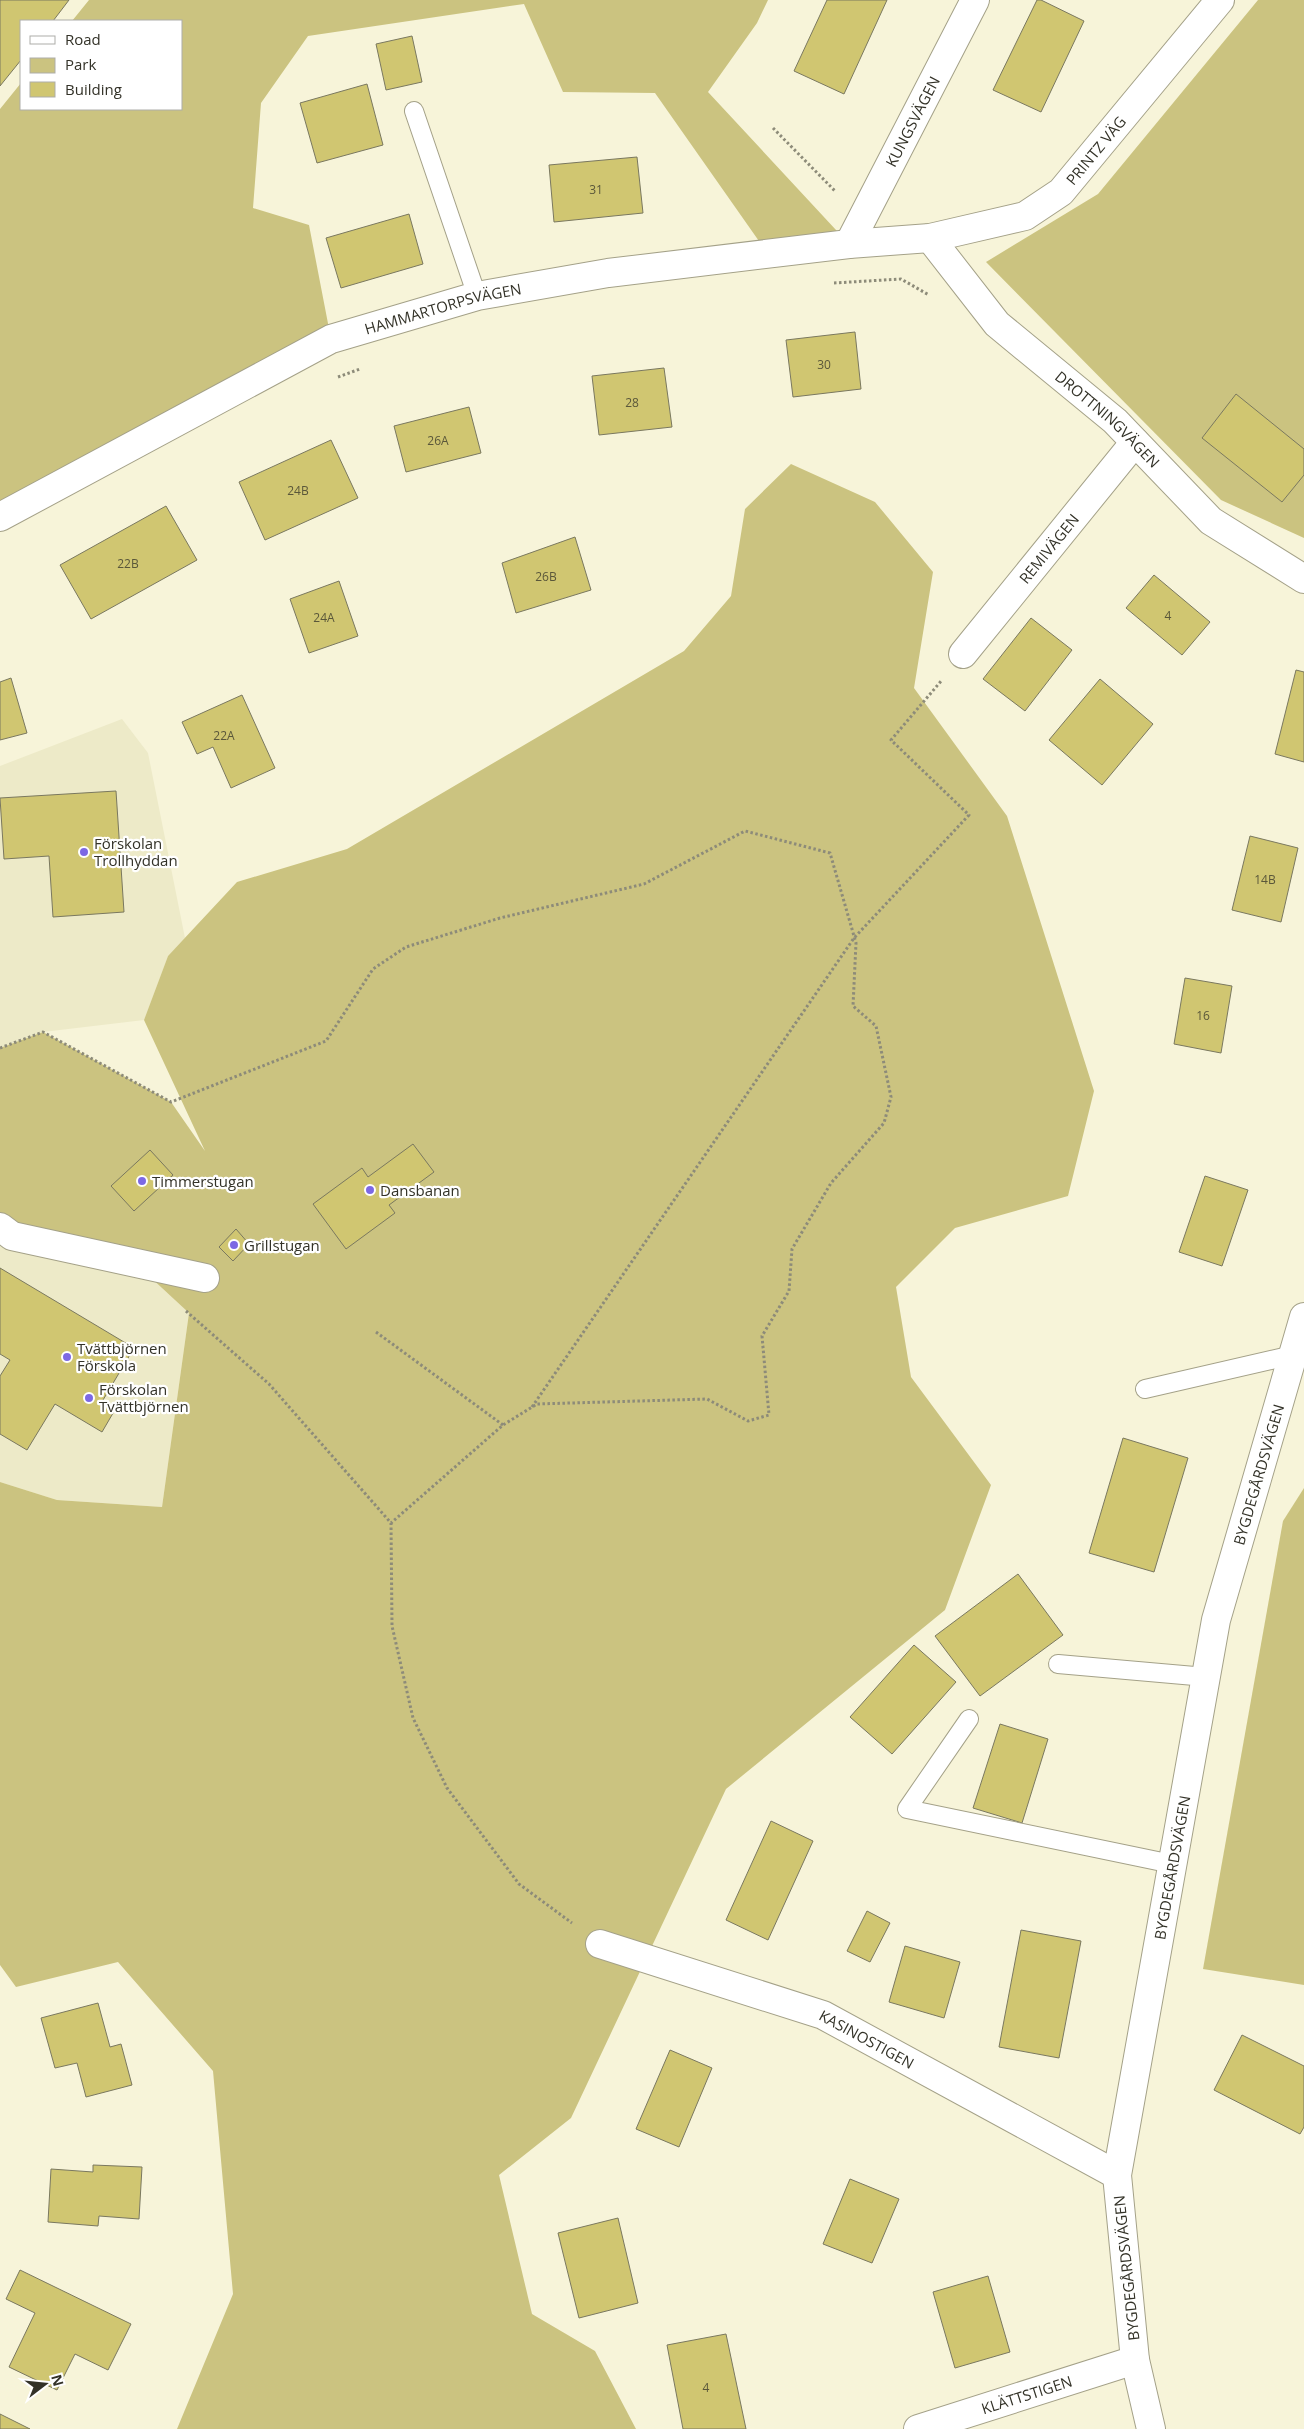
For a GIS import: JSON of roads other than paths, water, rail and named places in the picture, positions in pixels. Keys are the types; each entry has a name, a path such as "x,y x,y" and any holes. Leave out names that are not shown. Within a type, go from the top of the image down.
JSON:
{"street":[{"name":"KUNGSVÄGEN","path":"849,244 975,0"},
{"name":"PRINTZ VÄG","path":"930,238 1025,216 1061,192 1220,0"},
{"name":"HAMMARTORPSVÄGEN","path":"0,517 330,339 477,296 608,273 849,244 930,238"},
{"name":"DROTTNINGVÄGEN","path":"930,238 997,324 1115,421 1211,521 1304,579"},
{"name":"REMIVÄGEN","path":"964,654 1135,442"},
{"path":"0,1227 12,1236 205,1278"},
{"name":"BYGDEGÅRDSVÄGEN","path":"1151,2429 1135,2360 1117,2175 1216,1620 1304,1317"},
{"name":"KASINOSTIGEN","path":"600,1944 823,2015 1117,2175"},
{"name":"KLÄTTSTIGEN","path":"918,2429 1135,2360"}],"lane":[{"path":"414,111 477,296"},
{"path":"1146,1389 1293,1356"},
{"path":"1058,1664 1206,1677"},
{"path":"969,1719 907,1809 1172,1864"}],"place":[{"name":"Förskolan Trollhyddan","path":"84,852"},
{"name":"Timmerstugan","path":"142,1181"},
{"name":"Dansbanan","path":"370,1190"},
{"name":"Grillstugan","path":"234,1245"},
{"name":"Tvättbjörnen Förskola","path":"67,1357"},
{"name":"Förskolan Tvättbjörnen","path":"89,1398"}]}
